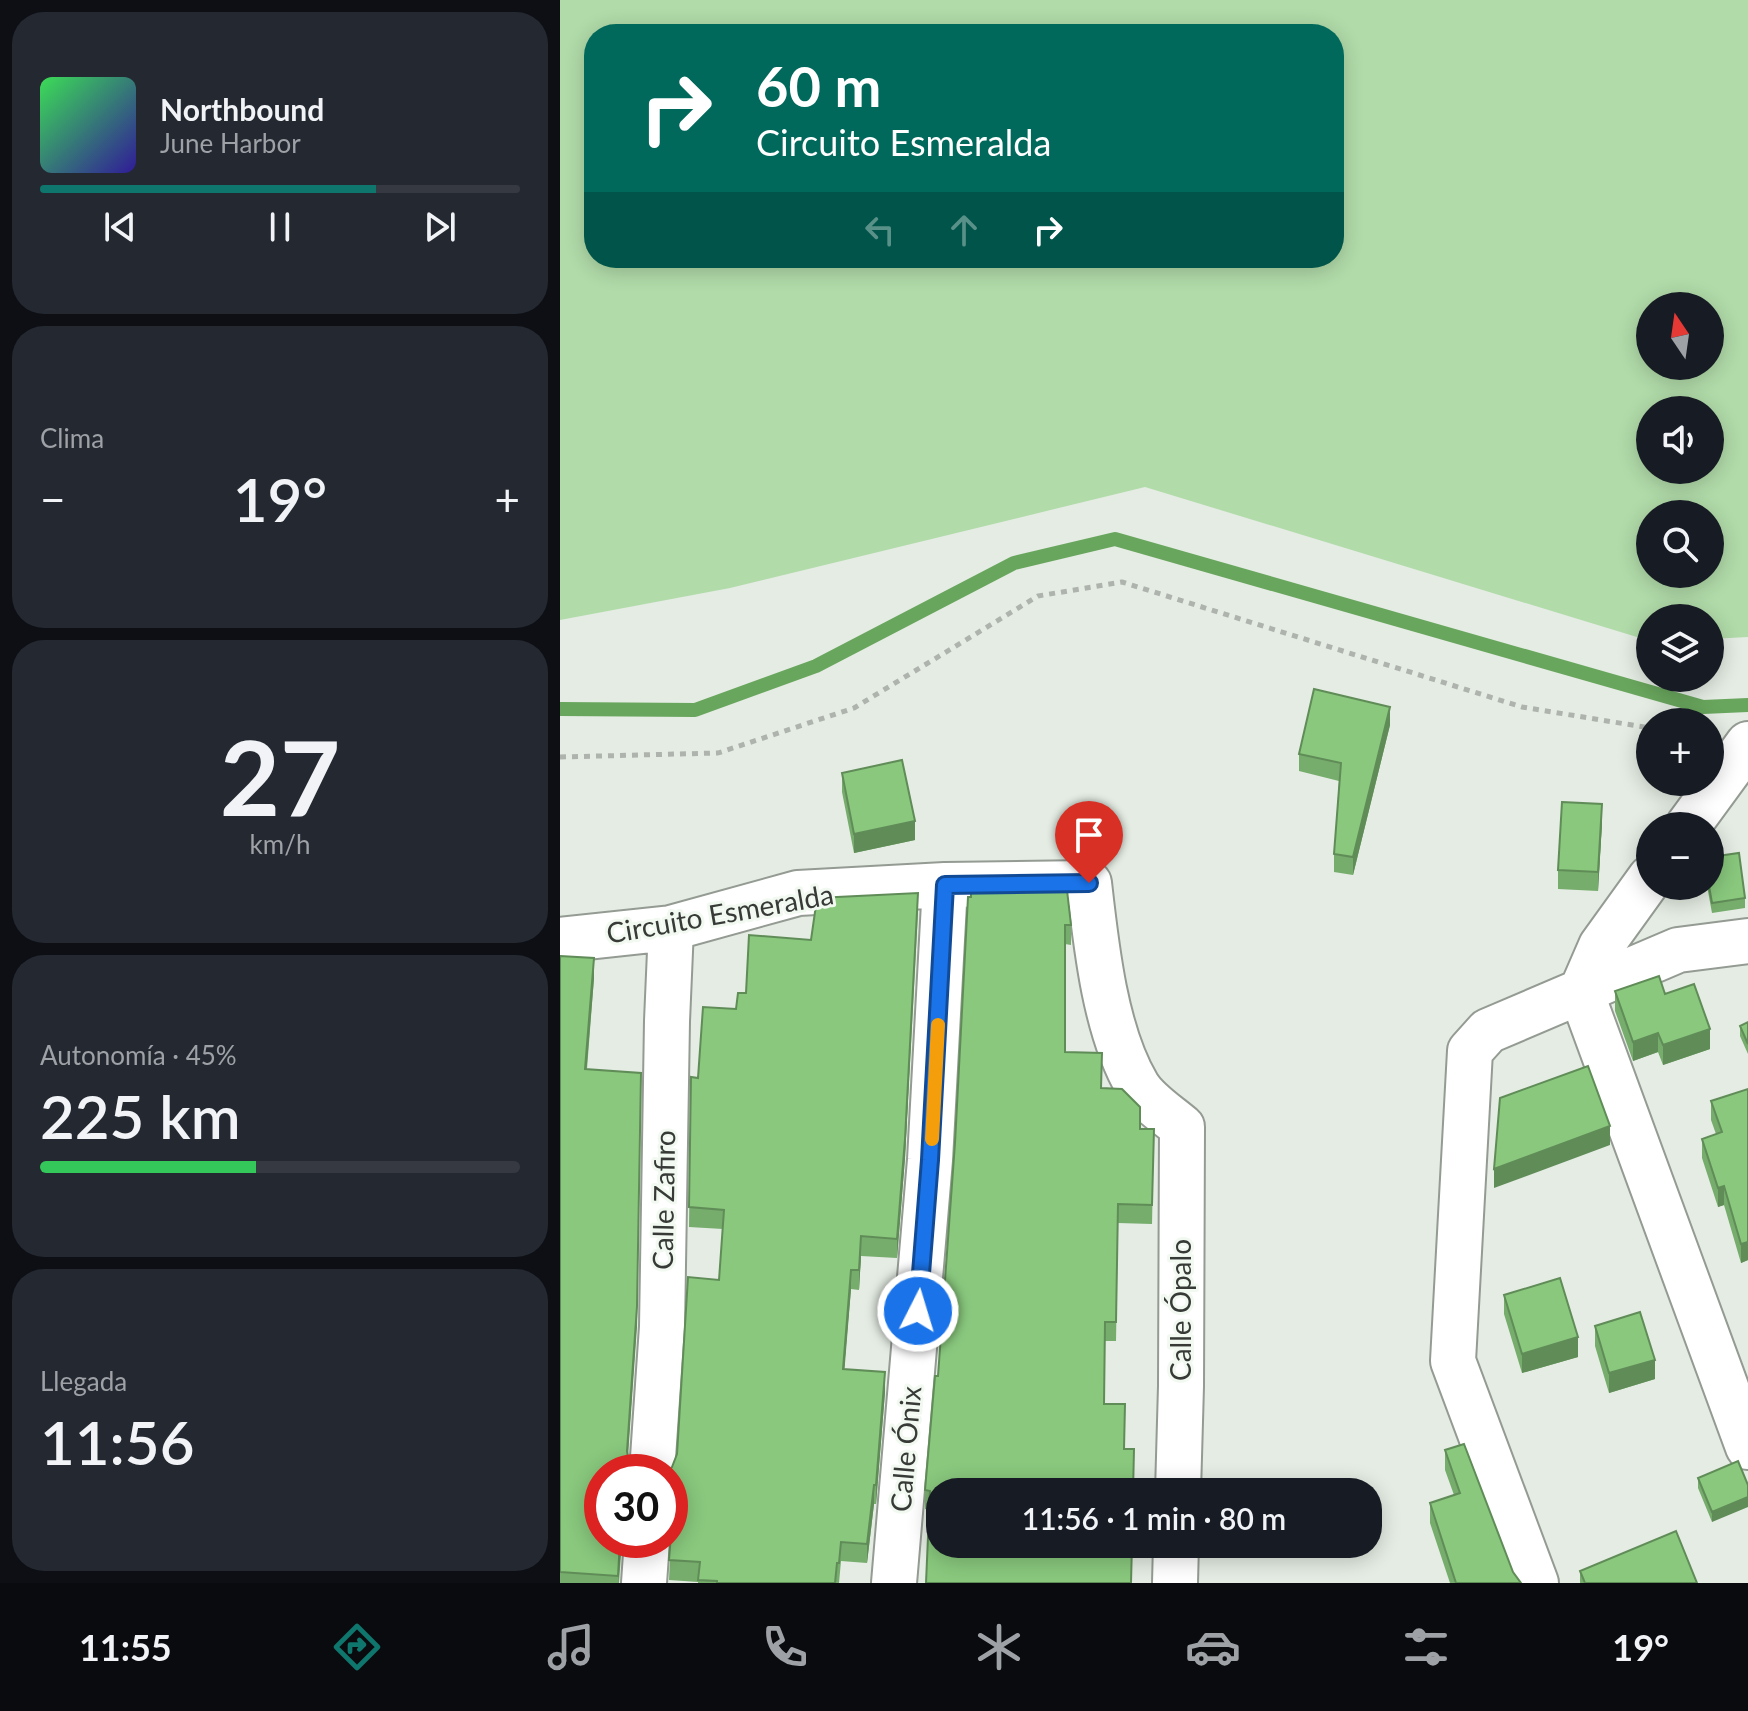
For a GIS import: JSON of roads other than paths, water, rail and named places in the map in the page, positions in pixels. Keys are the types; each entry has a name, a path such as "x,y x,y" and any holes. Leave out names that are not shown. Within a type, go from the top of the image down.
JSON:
{"street":[{"path":"1698,812 1748,744"},
{"name":"Circuito Esmeralda","path":"560,940 671,928 798,893 945,885 1089,883 1097,952 1117,1037 1138,1088 1182,1127"},
{"name":"Calle Ónix","path":"894,1583 930,1160 945,885"},
{"path":"1636,897 1601,946 1581,992 1748,1447"},
{"name":"Calle Zafiro","path":"653,1454 662,1327 666,1036 671,928"},
{"path":"1536,1583 1453,1361 1470,1051 1488,1031 1678,950 1748,941"},
{"name":"Calle Ópalo","path":"1178,1478 1182,1127"},
{"path":"644,1583 646,1558"},
{"path":"1175,1583 1176,1558"}],"waterway":[{"path":"560,709 695,710 816,666 1014,563 1115,539 1703,707 1748,705"}]}
